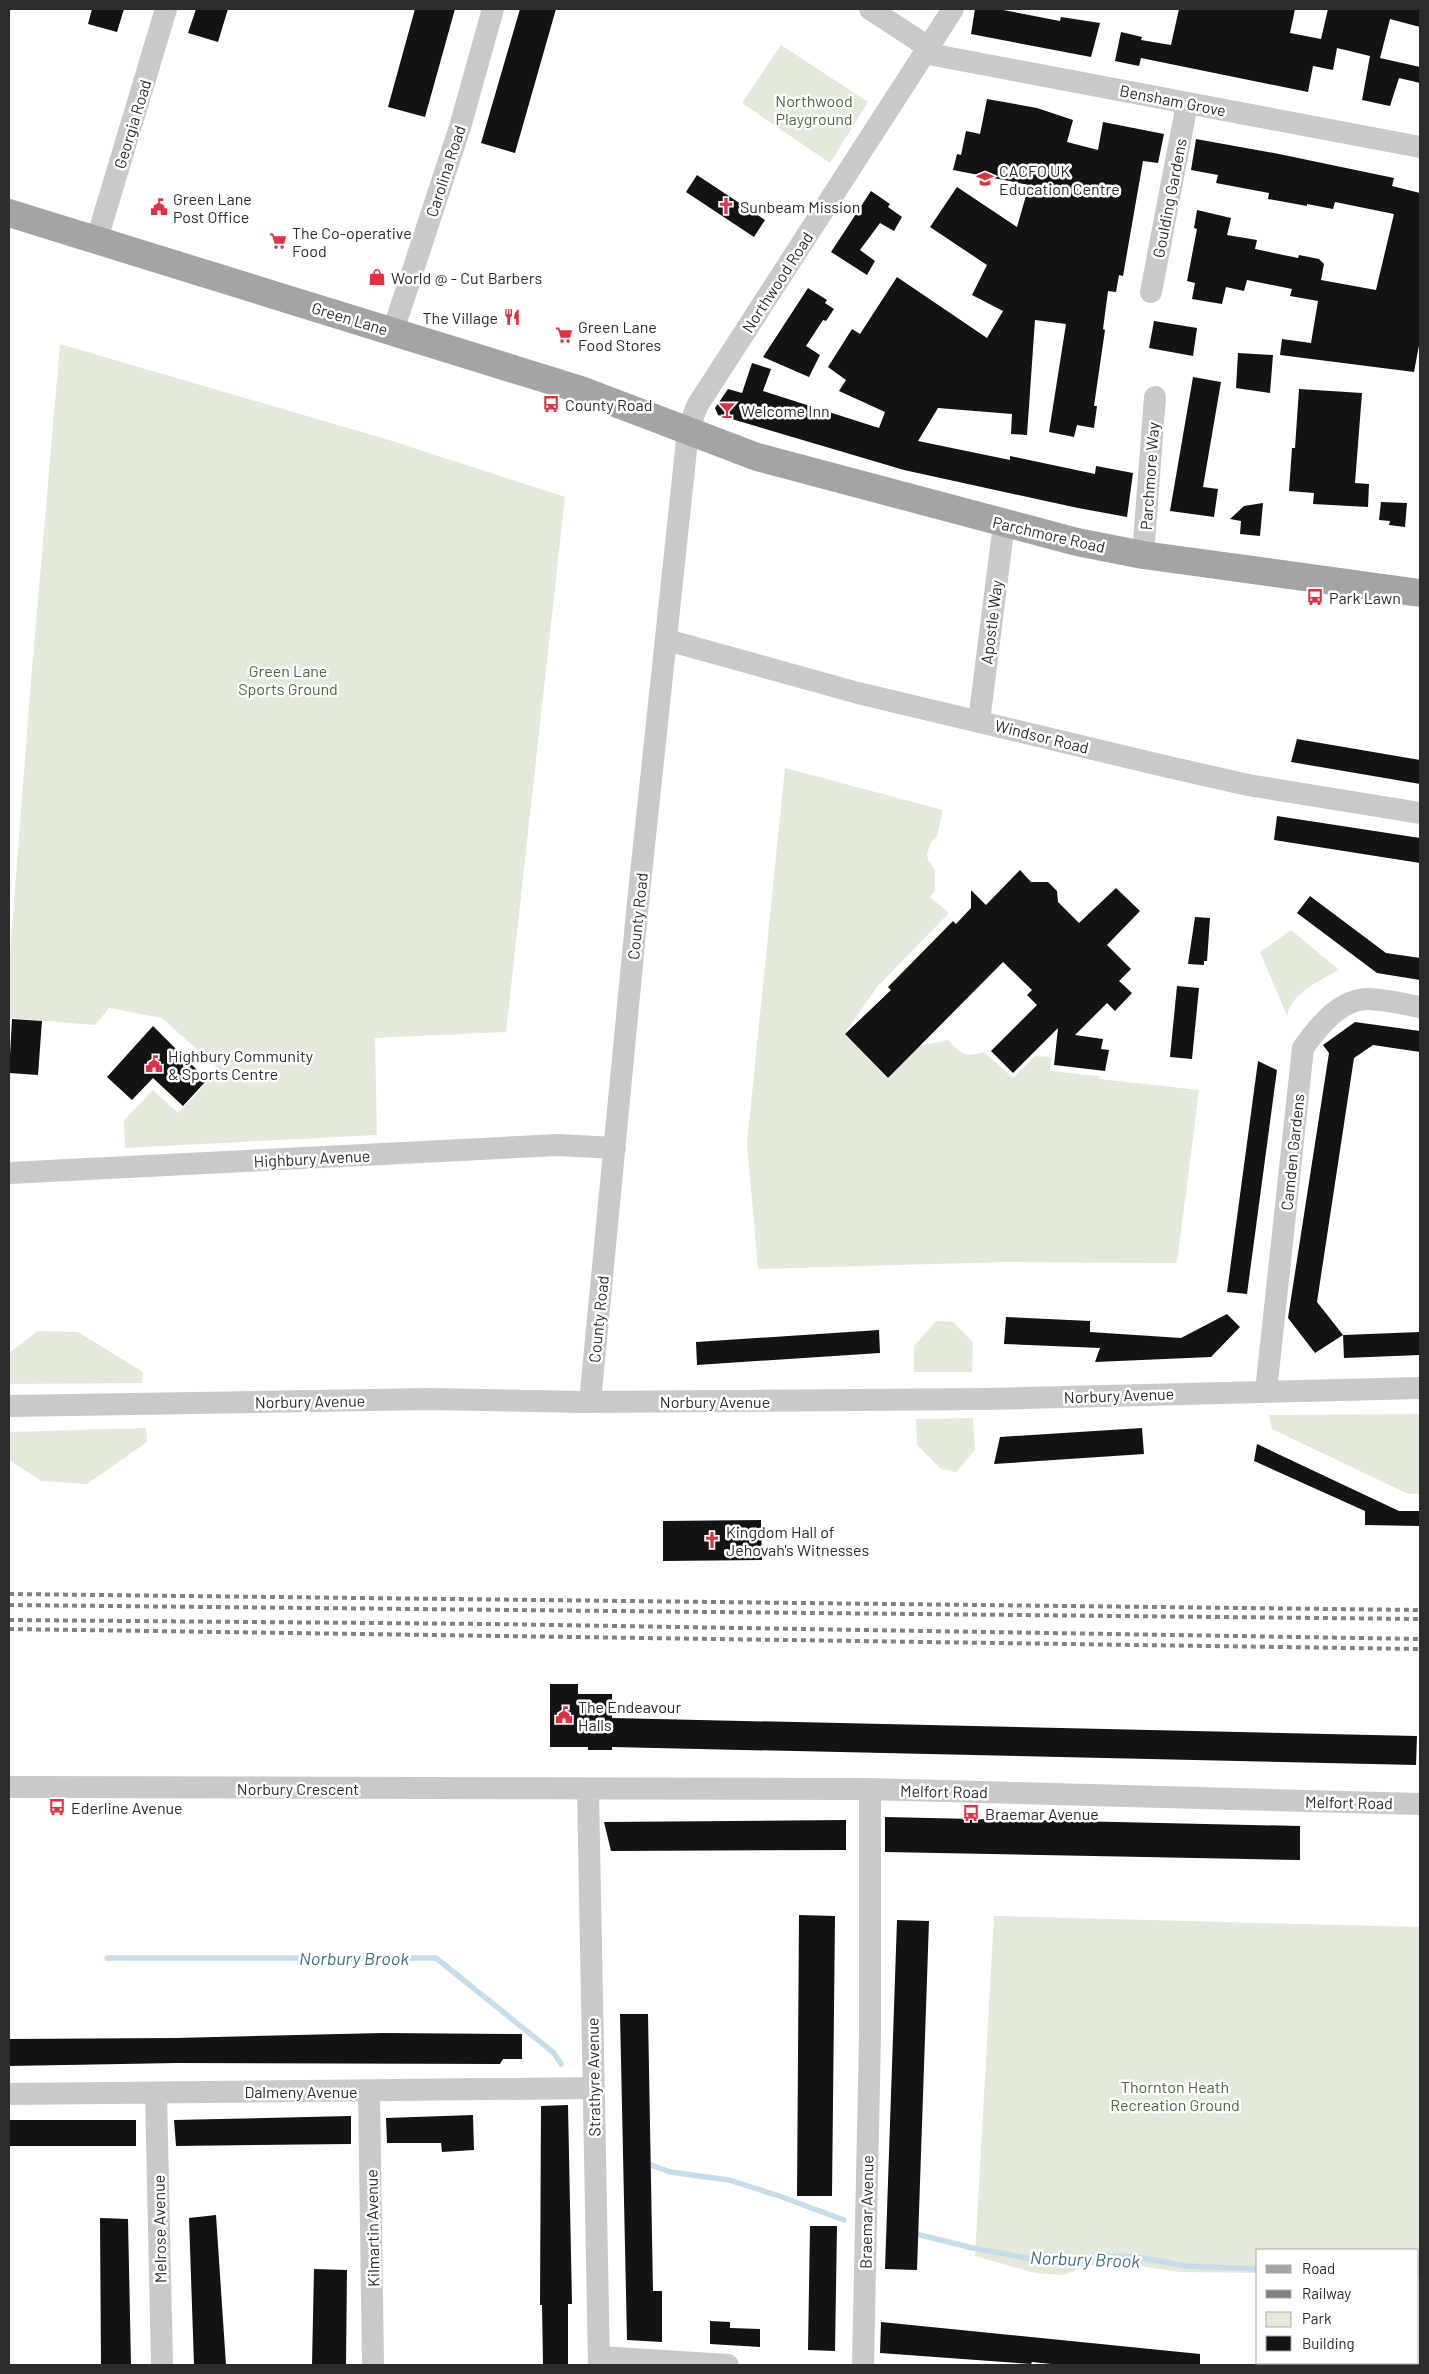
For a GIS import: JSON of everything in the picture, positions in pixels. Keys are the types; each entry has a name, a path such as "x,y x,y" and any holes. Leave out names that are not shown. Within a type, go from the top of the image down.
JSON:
{"main road":[{"name":"Green Lane","path":"9,213 581,390 688,431"},
{"name":"Parchmore Road","path":"688,431 730,449 788,467 1006,524 1143,555 1420,593"}],"street":[{"name":"Georgia Road","path":"97,239 166,9"},
{"name":"Carolina Road","path":"393,332 460,127 493,9"},
{"name":"Bensham Grove","path":"870,9 928,48 934,55 1420,147"},
{"name":"Northwood Road","path":"688,431 697,406 953,9"},
{"name":"Goulding Gardens","path":"1151,292 1186,104"},
{"name":"Parchmore Way","path":"1143,555 1155,396"},
{"name":"County Road","path":"590,1402 638,902 688,431"},
{"name":"Apostle Way","path":"979,721 1002,539 1006,524"},
{"name":"Windsor Road","path":"667,640 858,693 1248,785 1420,813"},
{"name":"Camden Gardens","path":"1266,1391 1303,1048 1318,1027 1342,1006 1368,999 1420,1007"},
{"name":"Highbury Avenue","path":"9,1173 549,1146 615,1148"},
{"name":"Norbury Avenue","path":"9,1406 429,1399 590,1402 985,1399 1420,1388"},
{"name":"Norbury Crescent","path":"9,1788 588,1789"},
{"name":"Melfort Road","path":"588,1789 870,1790 1420,1804"},
{"name":"Strathyre Avenue","path":"588,1789 599,2361"},
{"name":"Braemar Avenue","path":"863,2365 870,2036 870,1790"},
{"name":"Dalmeny Avenue","path":"9,2094 594,2088"},
{"name":"Kilmartin Avenue","path":"370,2091 373,2365"},
{"name":"Melrose Avenue","path":"156,2093 162,2365"},
{"path":"599,2361 728,2365"}],"green space":[{"name":"Northwood Playground","path":"781,45 868,102 830,163 742,103"},
{"name":"Green Lane Sports Ground","path":"60,344 389,440 565,497 506,1032 375,1038 377,1135 125,1148 124,1120 153,1090 178,1113 219,1069 162,1018 109,1008 95,1025 9,1018 9,966"},
{"path":"785,768 943,810 937,837 931,842 927,854 928,860 935,870 935,891 930,897 949,913 877,987 844,1034 888,1079 919,1046 948,1040 963,1054 971,1055 984,1052 1013,1078 1035,1056 1051,1057 1050,1071 1099,1076 1099,1079 1199,1090 1177,1263 1002,1262 758,1269 747,1143"},
{"path":"1291,930 1339,970 1315,983 1300,994 1294,1001 1287,1016 1260,952"},
{"path":"936,1321 953,1322 973,1342 972,1372 914,1372 914,1346"},
{"path":"38,1331 78,1332 143,1372 142,1383 9,1384 9,1353"},
{"path":"1420,1414 1420,1494 1408,1494 1272,1429 1269,1415"},
{"path":"973,1418 975,1450 956,1472 941,1469 917,1445 916,1419"},
{"path":"146,1428 147,1442 87,1484 41,1481 9,1460 9,1432"},
{"name":"Thornton Heath Recreation Ground","path":"994,1916 1420,1927 1420,2277 1419,2249 1256,2249 1256,2273 1179,2272 1114,2262 1091,2265 1063,2275 1035,2273 975,2256"}],"building":[{"path":"92,9 124,9 117,32 88,24"},
{"path":"196,9 228,9 218,42 188,33"},
{"path":"415,9 455,9 425,117 388,107"},
{"path":"520,9 556,9 515,153 481,143"},
{"path":"975,9 998,9 1060,21 1061,17 1100,23 1091,57 971,34"},
{"path":"1179,9 1295,9 1290,33 1321,39 1328,9 1420,9 1420,27 1390,19 1380,58 1420,67 1420,83 1399,78 1390,106 1362,100 1370,56 1337,48 1333,70 1313,66 1308,92 1141,58 1139,66 1115,61 1121,32 1142,37 1141,40 1171,45"},
{"path":"987,99 1037,108 1073,120 1067,142 1098,150 1103,122 1164,134 1158,163 1143,161 1123,276 1119,275 1116,292 1108,291 1103,329 1105,330 1094,406 1097,406 1094,428 1077,425 1074,437 1049,432 1066,324 1035,320 1027,435 1011,434 1012,414 938,408 918,441 1010,460 1010,456 1095,474 1096,466 1133,473 1127,517 904,470 718,415 715,408 728,389 742,393 752,363 771,369 763,391 879,428 885,412 839,391 846,380 828,367 852,329 860,334 897,277 987,338 1003,311 972,295 987,265 930,227 957,187 1017,227 1029,185 953,170 957,154 961,155 966,131 980,134"},
{"path":"1196,139 1394,178 1392,186 1420,193 1420,340 1414,372 1280,355 1282,339 1311,343 1318,301 1290,296 1292,289 1247,280 1244,291 1226,287 1222,304 1192,299 1195,283 1187,281 1197,229 1194,228 1197,210 1231,218 1227,235 1257,240 1255,249 1298,258 1299,255 1319,259 1324,264 1321,280 1376,290 1394,214 1335,202 1333,209 1307,204 1307,206 1268,199 1269,193 1216,183 1218,175 1191,170"},
{"name":"Sunbeam Mission","path":"697,175 765,220 754,237 686,192"},
{"path":"871,191 890,204 888,207 902,217 894,231 880,223 860,250 875,261 867,275 831,252"},
{"path":"808,288 827,300 825,303 834,309 826,321 823,320 806,346 820,355 809,377 763,357"},
{"path":"1154,321 1197,328 1193,356 1149,348"},
{"path":"1238,353 1273,355 1270,393 1236,388"},
{"path":"1193,377 1221,382 1203,487 1218,489 1214,517 1170,511"},
{"path":"1299,389 1362,393 1355,483 1369,484 1368,507 1313,504 1314,493 1289,491 1292,448 1295,448"},
{"path":"1381,502 1407,503 1405,527 1389,525 1390,521 1379,520"},
{"path":"1263,503 1260,536 1240,534 1241,521 1230,519 1244,506"},
{"path":"1297,739 1420,760 1420,784 1291,762"},
{"path":"1277,816 1420,838 1420,863 1274,840"},
{"path":"1020,870 1031,882 1048,882 1057,891 1058,902 1079,923 1116,888 1140,911 1107,945 1131,969 1119,981 1132,993 1115,1011 1107,1003 1075,1035 1103,1039 1101,1049 1109,1050 1105,1071 1054,1065 1058,1028 1013,1073 991,1051 1037,1005 1027,995 1032,990 1003,962 888,1078 845,1034 891,990 888,987 953,921 956,924 971,908 971,890 986,905"},
{"path":"1310,896 1386,953 1420,958 1420,980 1377,973 1297,913"},
{"path":"1195,917 1210,918 1207,961 1204,961 1204,965 1188,964"},
{"path":"1177,986 1199,988 1192,1059 1170,1057"},
{"path":"12,1019 42,1021 38,1075 9,1073"},
{"path":"1355,1022 1420,1031 1420,1052 1373,1045 1354,1058 1317,1302 1343,1335 1315,1353 1288,1318 1329,1053 1323,1045"},
{"name":"Highbury Community & Sports Centre","path":"153,1026 207,1080 183,1106 153,1078 132,1100 107,1077"},
{"path":"1258,1061 1277,1070 1247,1294 1227,1292"},
{"path":"1227,1314 1240,1327 1211,1357 1095,1362 1100,1348 1004,1344 1006,1317 1090,1321 1090,1332 1181,1338"},
{"path":"879,1330 880,1353 697,1365 696,1342"},
{"path":"1420,1332 1420,1355 1344,1358 1343,1335"},
{"path":"1142,1428 1144,1454 994,1464 1000,1437"},
{"path":"1257,1444 1399,1511 1420,1511 1420,1526 1365,1525 1365,1511 1254,1461"},
{"name":"Kingdom Hall of Jehovah's Witnesses","path":"761,1520 762,1560 663,1561 663,1521"},
{"path":"550,1684 578,1684 578,1694 612,1694 612,1718 1417,1736 1416,1765 612,1747 612,1750 588,1750 588,1747 550,1747"},
{"path":"885,1817 1300,1826 1300,1860 885,1852"},
{"path":"846,1820 846,1850 611,1851 604,1822"},
{"path":"799,1915 835,1916 832,2196 797,2196"},
{"path":"897,1920 929,1921 917,2270 885,2269"},
{"path":"620,2014 648,2014 653,2291 662,2291 662,2342 627,2340"},
{"path":"383,2033 522,2034 522,2059 503,2059 500,2064 177,2063 9,2066 9,2039 176,2038"},
{"path":"568,2105 572,2304 568,2304 568,2365 543,2365 542,2305 540,2305 541,2106"},
{"path":"473,2115 474,2150 442,2152 441,2143 387,2143 386,2118"},
{"path":"351,2116 351,2144 176,2146 174,2120"},
{"path":"9,2120 136,2120 136,2146 9,2146"},
{"path":"216,2215 226,2365 194,2365 189,2218"},
{"path":"100,2218 128,2219 131,2365 101,2365"},
{"path":"810,2226 837,2226 835,2351 808,2350"},
{"path":"314,2269 347,2270 346,2365 312,2365"},
{"path":"710,2321 730,2322 730,2328 760,2329 760,2347 710,2344"},
{"path":"881,2322 1200,2354 1200,2365 1061,2365 1032,2362 1031,2364 880,2353"}],"waterway":[{"name":"Norbury Brook","path":"107,1958 436,1958 554,2053 561,2064"},
{"name":"Norbury Brook","path":"646,2163 670,2172 729,2180 844,2220"},
{"name":"Norbury Brook","path":"912,2233 973,2248 1037,2260 1062,2261 1114,2256 1136,2257 1187,2266 1256,2269"}],"railway":[{"path":"9,1594 1420,1610"},
{"path":"9,1605 1420,1619"},
{"path":"9,1620 492,1624 1420,1639"},
{"path":"9,1629 1420,1649"}],"place":[{"name":"CACFO UK Education Centre","path":"985,179"},
{"name":"Sunbeam Mission","path":"726,206"},
{"name":"Green Lane Post Office","path":"159,207"},
{"name":"The Co-operative Food","path":"278,241"},
{"name":"World @ - Cut Barbers","path":"377,277"},
{"name":"The Village","path":"512,317"},
{"name":"Green Lane Food Stores","path":"564,335"},
{"name":"County Road","path":"551,404"},
{"name":"Welcome Inn","path":"727,410"},
{"name":"Park Lawn","path":"1315,597"},
{"name":"Highbury Community & Sports Centre","path":"154,1064"},
{"name":"Kingdom Hall of Jehovah's Witnesses","path":"712,1540"},
{"name":"The Endeavour Halls","path":"564,1715"},
{"name":"Ederline Avenue","path":"57,1807"},
{"name":"Braemar Avenue","path":"971,1813"}]}
